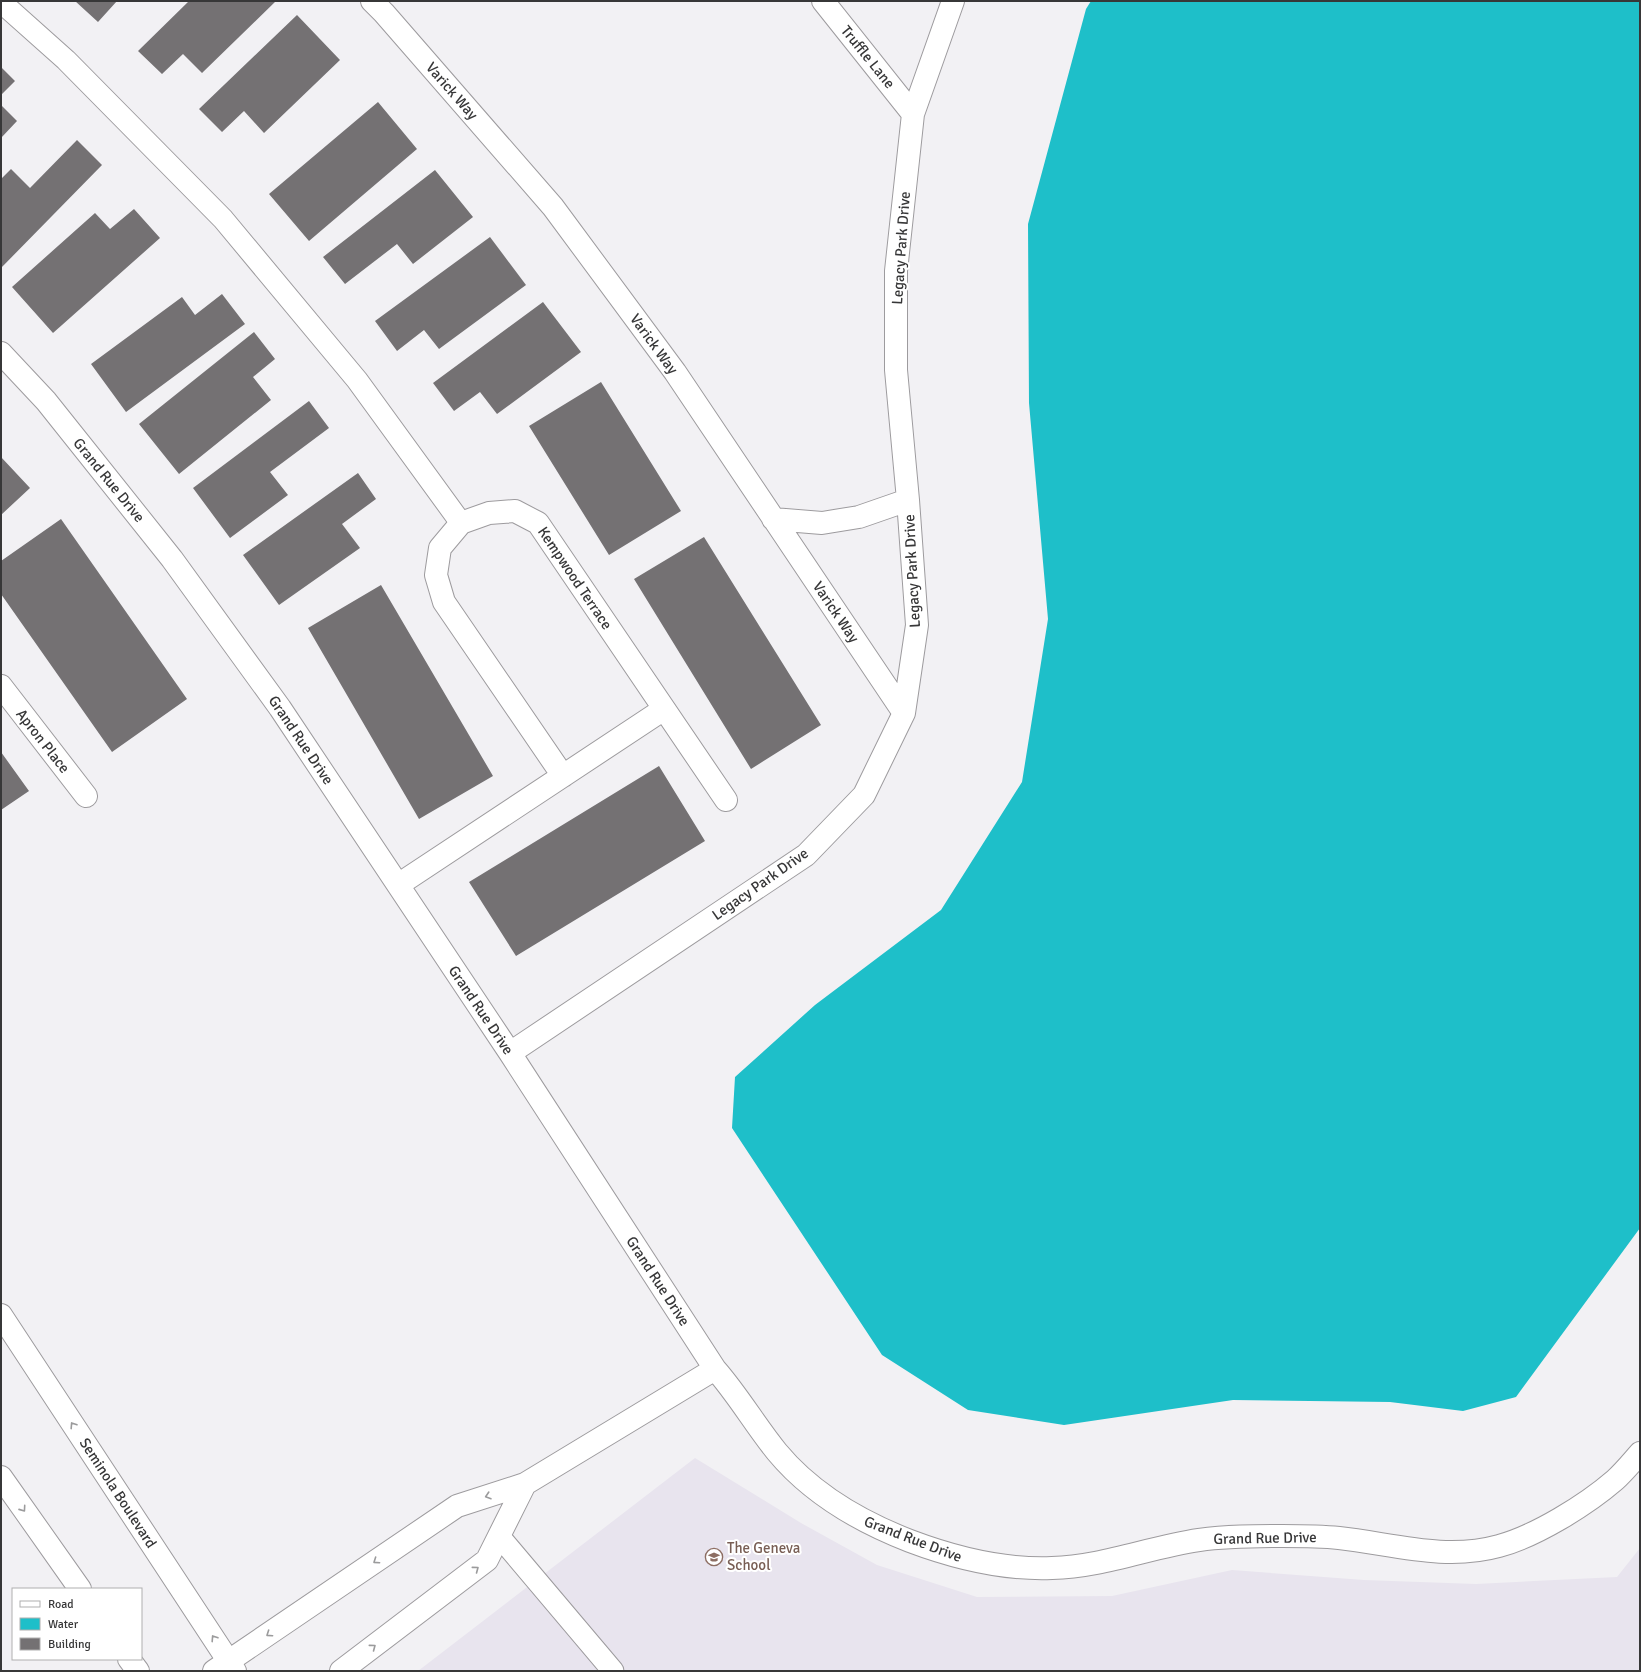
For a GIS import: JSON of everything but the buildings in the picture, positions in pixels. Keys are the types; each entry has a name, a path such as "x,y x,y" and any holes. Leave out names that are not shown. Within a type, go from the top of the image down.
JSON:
{"street":[{"name":"Truffle Lane","path":"822,1 914,114"},
{"name":"Legacy Park Drive","path":"510,1053 806,855 864,795 904,712 917,625 908,500 896,370 896,271 914,114 953,1"},
{"name":"Varick Way","path":"381,5 553,207 675,372 904,712"},
{"name":"Grand Rue Drive","path":"1,353 46,401 172,559 280,708 510,1053 715,1369 734,1391 760,1430 780,1455 800,1476 827,1497 860,1518 908,1540 967,1560 1005,1565 1050,1568 1092,1564 1199,1540 1244,1536 1338,1538 1421,1552 1460,1553 1498,1547 1532,1534 1576,1508 1616,1479 1640,1453"},
{"path":"773,519 822,523 859,517 908,500"},
{"name":"Kempwood Terrace","path":"563,776 444,602 436,575 440,548 462,523 489,512 515,511 538,523 726,800"},
{"name":"Apron Place","path":"1,686 86,796"},
{"path":"398,885 664,710"},
{"name":"Seminola Boulevard","path":"1,1315 226,1668"},
{"path":"226,1668 457,1506 525,1484 715,1369"},
{"path":"1,1478 79,1588"},
{"path":"342,1671 488,1560 525,1484"},
{"path":"130,1660 138,1671"}],"lane":[{"path":"1,2 66,60 223,219 357,380 462,523"},
{"path":"499,1536 613,1671"}],"shaded area":[{"name":"The Geneva School","path":"695,1458 801,1523 877,1565 977,1597 1112,1596 1232,1570 1364,1580 1476,1584 1617,1577 1640,1548 1640,1671 418,1671"}],"water":[{"path":"1091,1 1640,1 1640,1228 1516,1397 1463,1411 1390,1402 1233,1400 1064,1425 968,1410 882,1355 732,1128 735,1077 815,1005 941,910 1022,782 1048,619 1029,403 1028,224 1086,9"}],"place":[{"name":"The Geneva School","path":"714,1557"}]}
